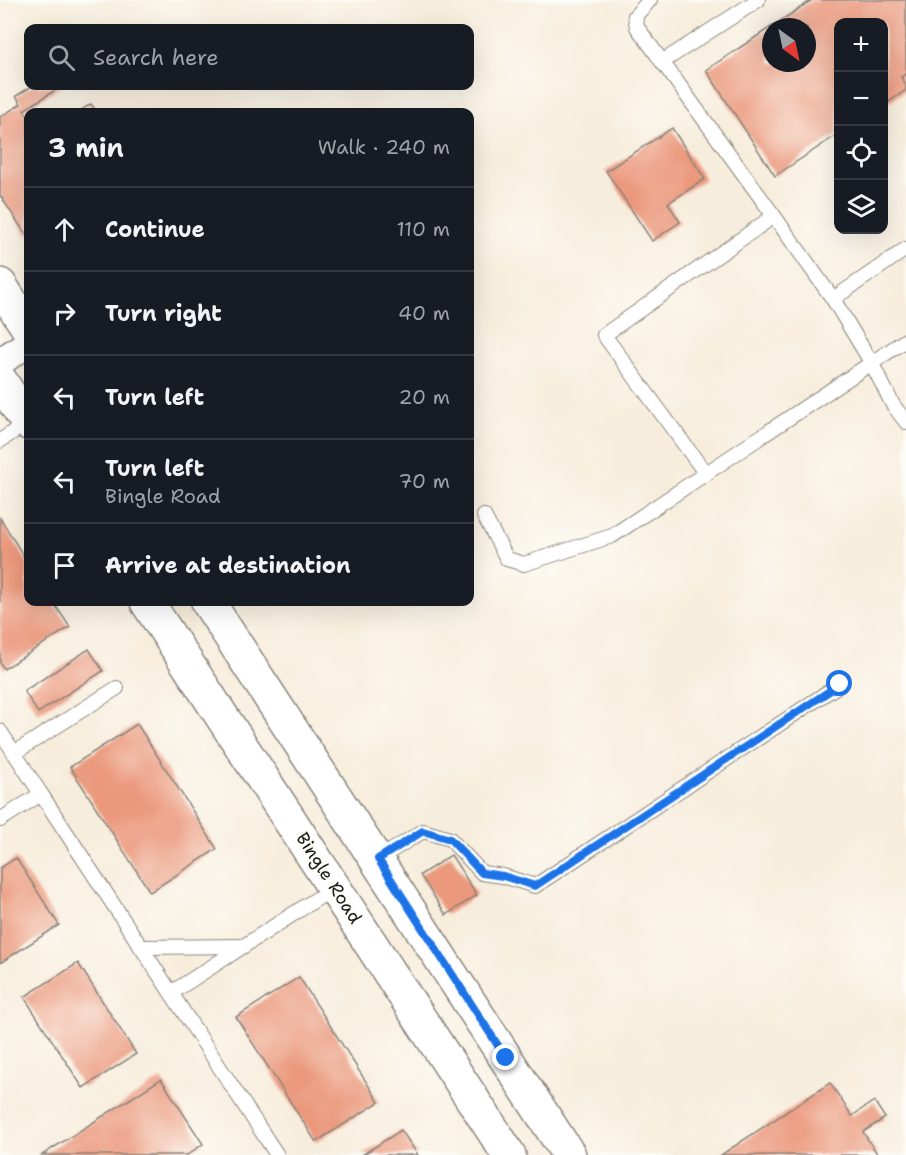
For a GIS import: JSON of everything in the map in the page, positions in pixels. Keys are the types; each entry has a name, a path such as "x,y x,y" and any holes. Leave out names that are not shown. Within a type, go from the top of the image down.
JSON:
{"main road":[{"path":"0,285 24,322"},
{"path":"0,380 24,416"},
{"name":"Bingle Road","path":"150,606 509,1155"},
{"path":"211,606 378,859 569,1155"},
{"path":"335,887 378,859"}],"street":[{"path":"0,362 24,346"}],"lane":[{"path":"650,0 635,16 637,27 833,299 872,362 893,405 906,422"},
{"path":"662,62 758,0"},
{"path":"706,474 604,335 774,216"},
{"path":"833,299 906,249"},
{"path":"484,516 507,559 524,564 612,536 906,340"},
{"path":"0,441 24,425"},
{"path":"378,859 423,831 450,839 482,873 503,876 535,886 840,684"},
{"path":"14,753 117,688"},
{"path":"0,731 277,1155"},
{"path":"0,820 41,794"},
{"path":"171,993 335,887"},
{"path":"141,947 244,946"}],"building":[{"path":"812,0 906,0 906,74 901,77 906,90 888,102 888,18 834,18 834,137 775,176 706,70 762,33 762,72 816,72 816,18 785,18"},
{"path":"26,90 56,90 24,108 24,232 0,195 0,117 21,104 16,96"},
{"path":"672,128 705,179 668,203 680,222 652,241 606,171"},
{"path":"0,518 24,557 24,606 56,606 70,627 4,669 0,663"},
{"path":"89,649 103,671 38,713 24,691"},
{"path":"137,724 217,849 150,892 70,767"},
{"path":"451,855 477,895 446,915 420,875"},
{"path":"16,858 59,925 0,963 0,868"},
{"path":"78,963 136,1054 83,1088 24,997"},
{"path":"299,977 379,1102 316,1142 236,1017"},
{"path":"161,1079 203,1144 187,1155 42,1155"},
{"path":"830,1083 852,1116 874,1101 885,1118 863,1132 878,1155 721,1155"},
{"path":"401,1130 418,1155 362,1155"}],"route":[{"path":"506,1058 378,859 423,831 450,839 463,850 482,873 503,876 535,886 840,684"}]}
